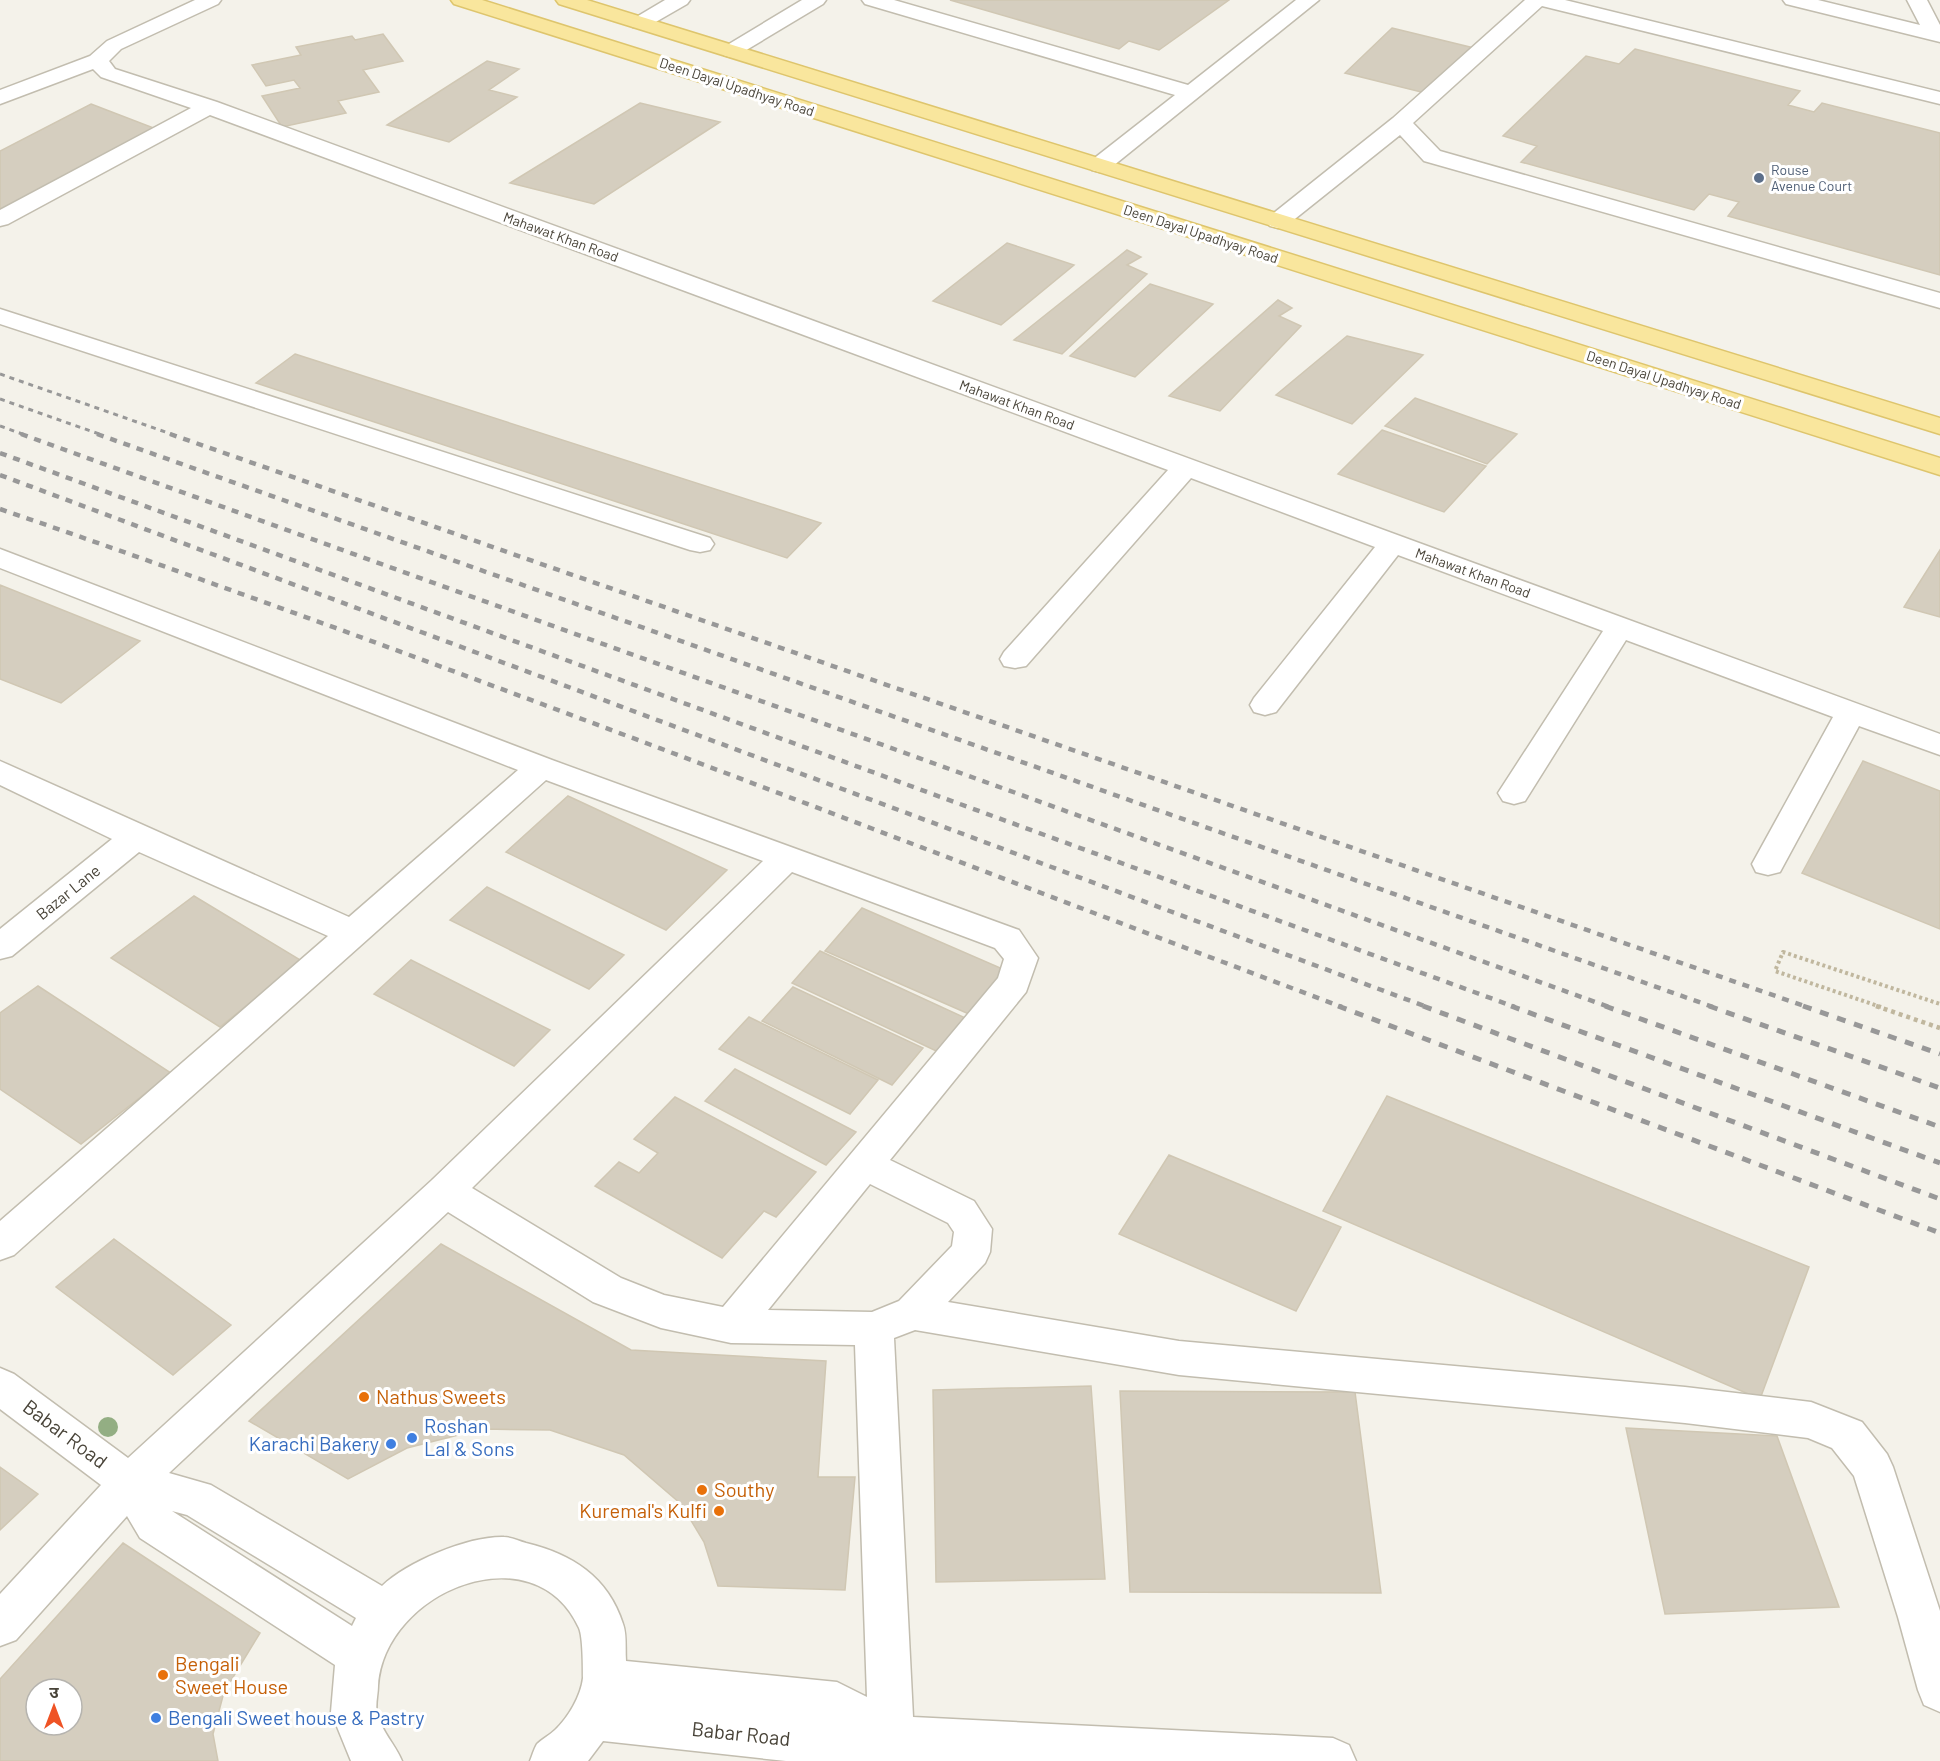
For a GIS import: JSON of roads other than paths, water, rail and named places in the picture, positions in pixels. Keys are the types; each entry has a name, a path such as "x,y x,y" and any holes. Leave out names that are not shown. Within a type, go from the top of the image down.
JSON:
{"main road":[{"name":"Deen Dayal Upadhyay Road","path":"462,0 1940,467"},
{"name":"Deen Dayal Upadhyay Road","path":"566,0 1940,426"}],"street":[{"path":"0,98 97,60 114,45 211,0"},
{"path":"640,23 680,0"},
{"path":"731,51 816,0"},
{"path":"872,0 1192,93"},
{"path":"1100,165 1309,0"},
{"path":"1278,220 1401,123 1538,0 1940,98"},
{"path":"1792,0 1938,35"},
{"path":"1917,0 1938,35"},
{"path":"1931,0 1940,1"},
{"name":"Mahawat Khan Road","path":"97,60 108,73 209,107 1940,745"},
{"path":"0,219 209,107"},
{"path":"1401,123 1432,156 1940,301"},
{"path":"0,316 700,544"},
{"path":"1015,659 1186,467"},
{"path":"1265,705 1393,543"},
{"path":"0,558 541,767 785,859 1007,939 1021,958 1014,983 731,1326"},
{"path":"1514,793 1620,627"},
{"path":"1768,864 1851,712"},
{"path":"0,1244 541,767"},
{"path":"0,772 136,837 353,933"},
{"name":"Bazar Lane","path":"0,947 136,837"},
{"path":"0,1625 130,1483 445,1191 785,859"},
{"path":"445,1191 607,1290 661,1311 731,1326 873,1329 913,1313 971,1252 973,1229 961,1212 864,1164"},
{"path":"913,1313 1179,1358 1674,1404 1811,1420 1847,1435 1872,1467 1920,1617 1940,1690"},
{"path":"873,1329 890,1749"},
{"name":"Babar Road","path":"0,1386 130,1483"},
{"path":"130,1483 196,1498 386,1612"},
{"path":"130,1483 155,1524 360,1656"},
{"path":"379,1761 370,1752 354,1712 357,1667 370,1635 386,1612 409,1589 457,1565 504,1557 548,1568 579,1589 602,1626 598,1699 573,1744 554,1761"},
{"name":"Babar Road","path":"598,1699 836,1744 890,1749 1333,1761"}],"railway":[{"path":"0,374 174,435"},
{"path":"0,399 102,435"},
{"path":"0,426 25,435"},
{"path":"21,434 1609,1007"},
{"path":"97,434 1713,1007"},
{"path":"170,434 1807,1007"},
{"path":"0,453 1515,1007"},
{"path":"0,475 1427,1007"},
{"path":"0,509 505,690 1342,1007"},
{"path":"1338,1006 1940,1233"},
{"path":"1423,1006 1940,1199"},
{"path":"1511,1006 1940,1163"},
{"path":"1605,1006 1940,1127"},
{"path":"1709,1006 1940,1088"},
{"path":"1803,1006 1940,1054"}],"place":[{"name":"Rouse Avenue Court","path":"1759,178"},
{"name":"Nathus Sweets","path":"364,1397"},
{"name":"Roshan Lal & Sons","path":"412,1438"},
{"name":"Karachi Bakery","path":"391,1444"},
{"name":"Southy","path":"702,1490"},
{"name":"Kuremal's Kulfi","path":"719,1511"},
{"name":"Bengali Sweet House","path":"163,1675"},
{"name":"Bengali Sweet house & Pastry","path":"156,1718"}]}
